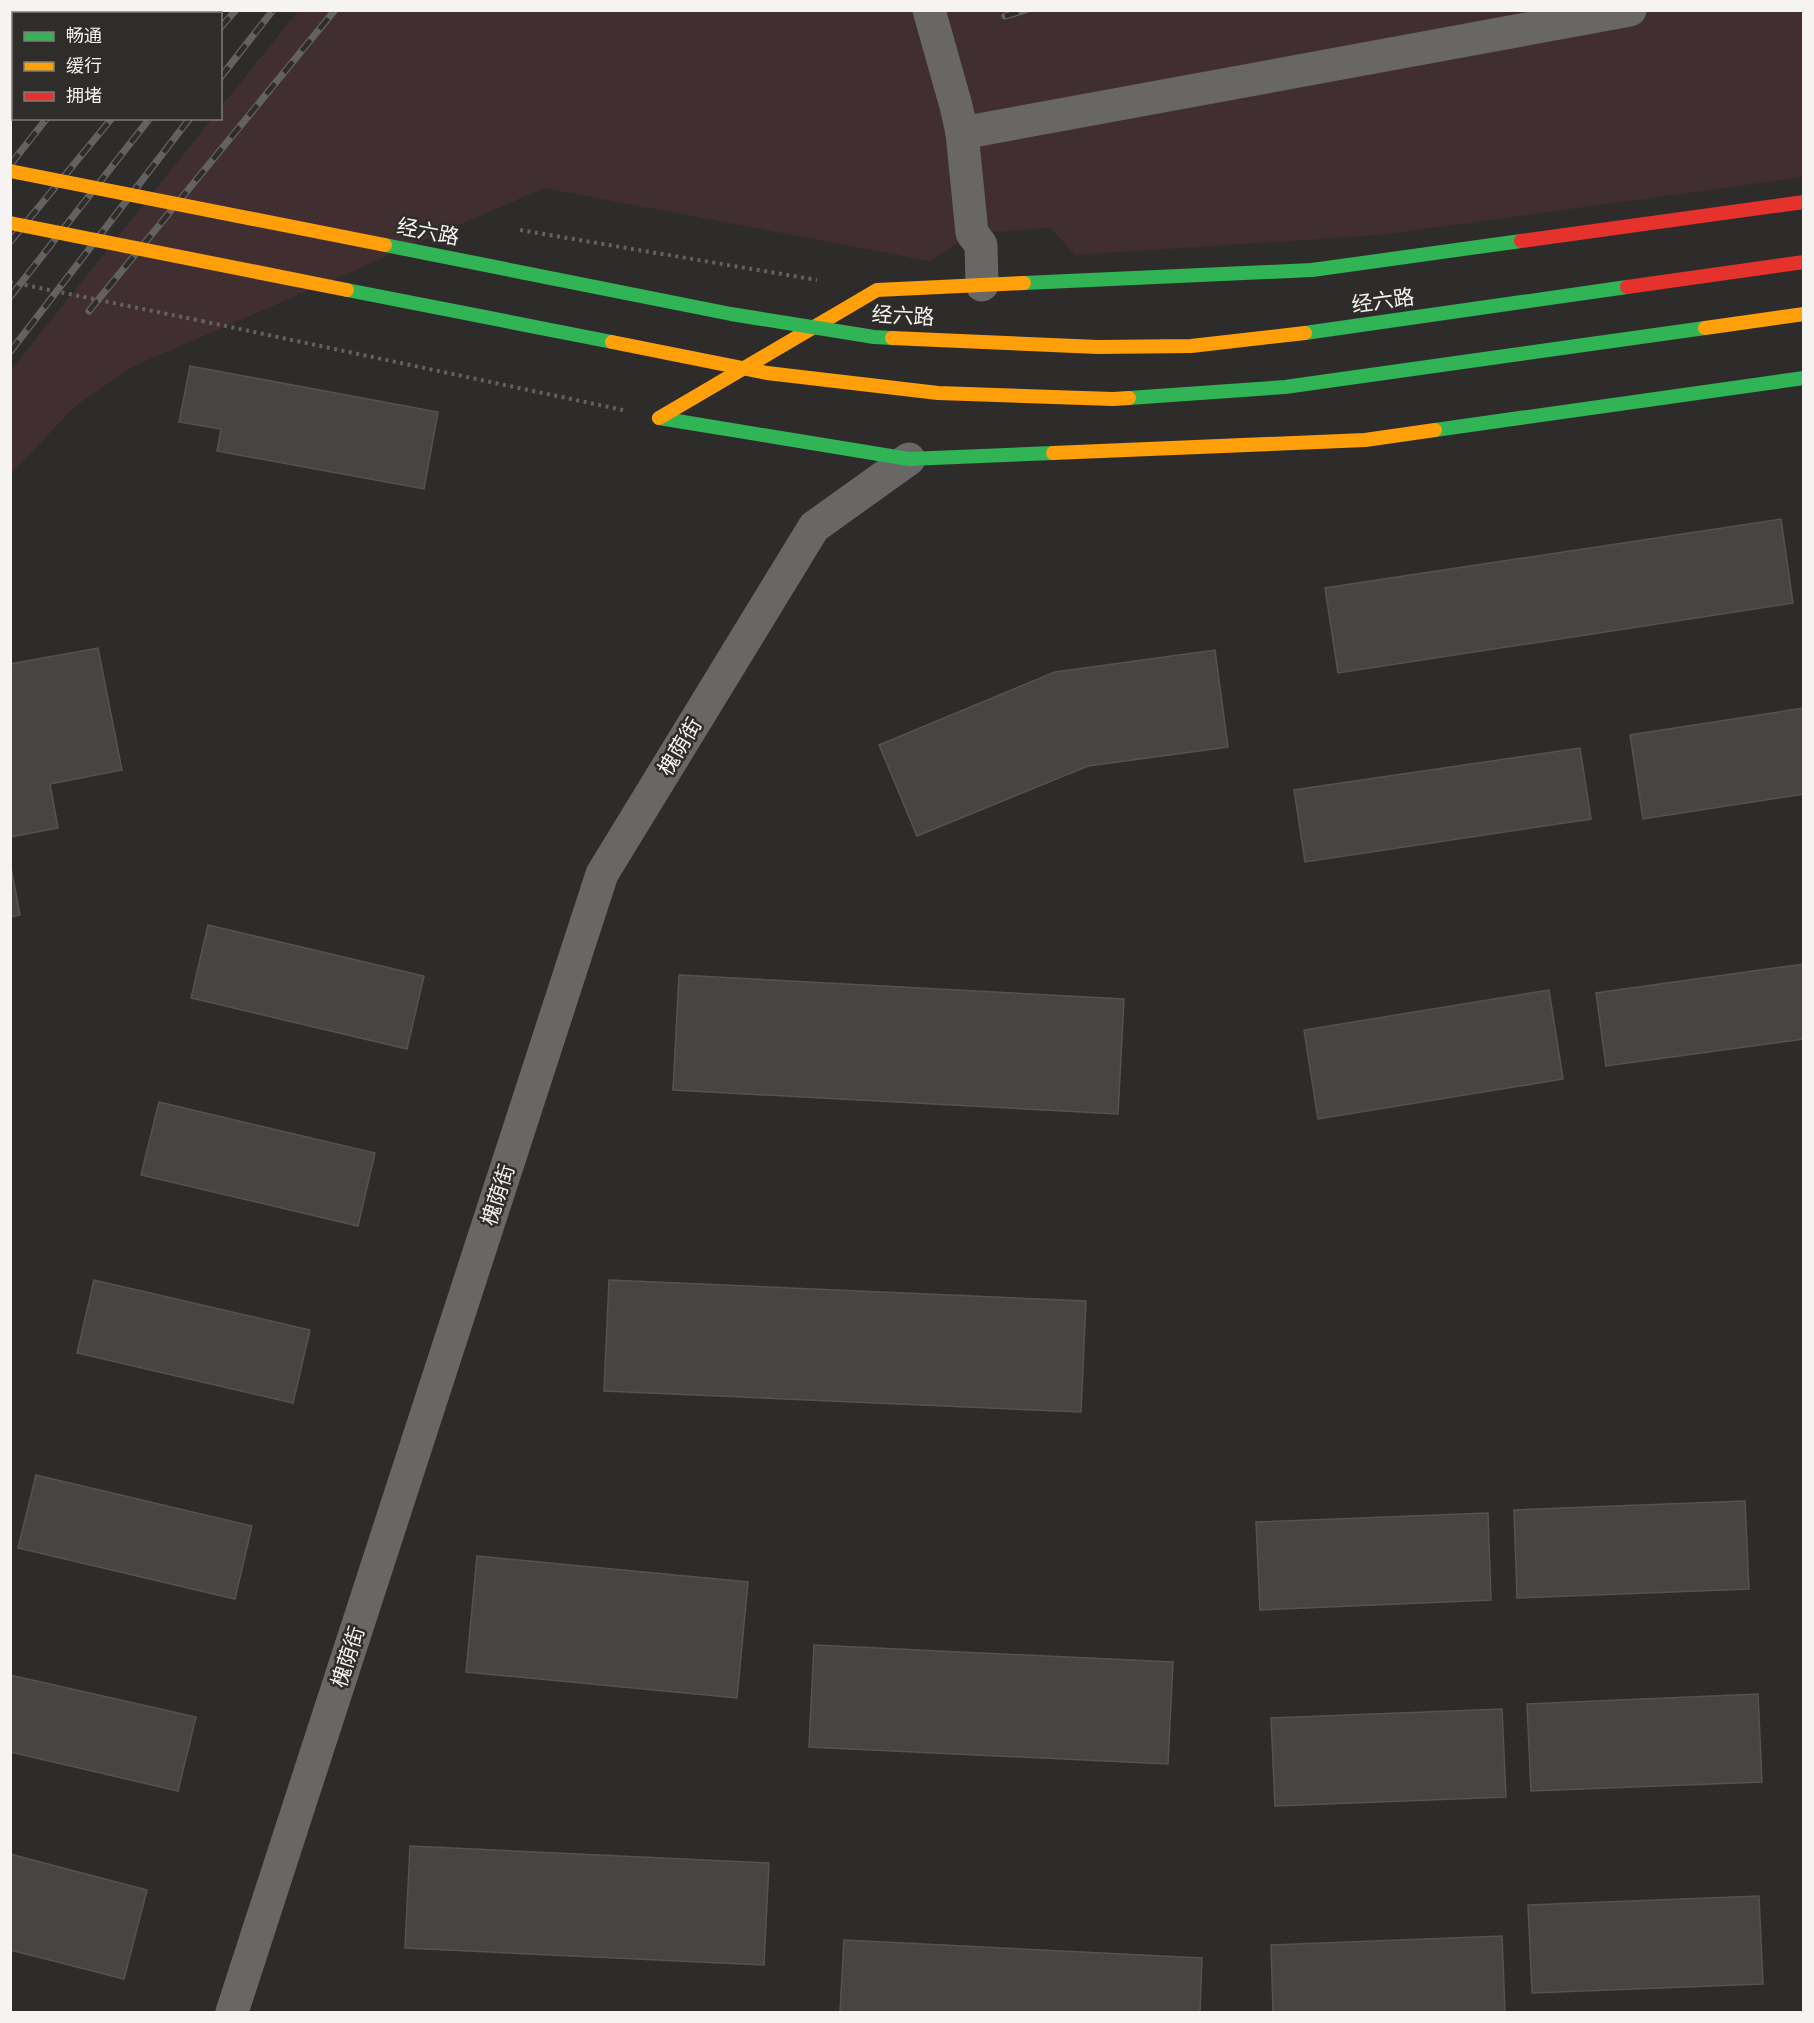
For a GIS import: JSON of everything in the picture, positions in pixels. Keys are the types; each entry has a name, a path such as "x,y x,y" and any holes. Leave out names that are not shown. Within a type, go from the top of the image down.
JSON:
{"main road":[{"name":"经六路","path":"10,171 732,314 874,337 1098,347 1191,346 1298,334 1803,262"},
{"path":"659,418 877,290 1312,270 1803,202"},
{"path":"10,223 767,373 938,393 1113,399 1285,387 1803,314"},
{"path":"659,418 909,459 1365,440 1803,378"}],"street":[{"path":"929,10 957,106 972,233 981,245 982,285"},
{"path":"962,133 1630,10"},
{"name":"槐荫街","path":"232,2013 602,874 814,527 909,459"}],"path":[{"path":"516,230 819,280"},
{"path":"10,282 659,418"}],"shaded area":[{"path":"298,11 1803,11 1803,177 1381,235 1075,255 1051,228 972,233 930,261 544,188 132,367 75,406 11,474 11,370 211,120 222,120 222,106"}],"building":[{"path":"190,366 438,412 424,489 217,451 221,429 179,422"},
{"path":"1781,519 1793,603 1338,673 1325,588"},
{"path":"98,648 122,770 50,784 58,828 10,837 10,664"},
{"path":"1215,650 1228,747 1088,766 917,836 879,745 1055,672"},
{"path":"1804,708 1804,794 1643,819 1630,735"},
{"path":"1580,748 1591,819 1305,862 1294,790"},
{"path":"10,862 20,915 10,917"},
{"path":"208,925 424,976 407,1049 191,998"},
{"path":"1804,964 1804,1039 1606,1066 1596,993"},
{"path":"679,975 1124,999 1118,1114 673,1090"},
{"path":"1549,990 1563,1079 1318,1119 1304,1030"},
{"path":"159,1102 375,1153 358,1226 141,1175"},
{"path":"94,1280 310,1330 293,1403 77,1353"},
{"path":"609,1280 1086,1301 1081,1412 604,1391"},
{"path":"36,1475 252,1526 235,1599 18,1548"},
{"path":"1745,1501 1749,1589 1517,1598 1514,1510"},
{"path":"1488,1513 1491,1600 1260,1610 1256,1522"},
{"path":"477,1556 748,1582 737,1698 466,1672"},
{"path":"814,1645 1173,1662 1168,1764 809,1747"},
{"path":"10,1675 196,1717 178,1791 10,1752"},
{"path":"1758,1694 1762,1782 1531,1791 1527,1704"},
{"path":"1502,1709 1506,1797 1275,1806 1271,1718"},
{"path":"410,1846 769,1863 764,1965 405,1948"},
{"path":"10,1854 147,1890 124,1979 10,1950"},
{"path":"1759,1896 1763,1984 1532,1993 1528,1905"},
{"path":"1502,1936 1505,2012 1273,2012 1271,1945"},
{"path":"844,1940 1202,1958 1200,2012 840,2012"}],"railway":[{"path":"222,26 236,10"},
{"path":"222,75 273,10"},
{"path":"89,311 335,10"},
{"path":"1005,16 1026,10"},
{"path":"10,165 45,120"},
{"path":"10,242 110,120"},
{"path":"10,297 148,120"},
{"path":"10,352 188,120"}],"traffic: fast":[{"path":"1024,283 1312,270 1521,241"},
{"path":"385,245 731,314 892,338"},
{"path":"1305,333 1627,287"},
{"path":"347,290 612,342"},
{"path":"1129,398 1285,387 1705,328"},
{"path":"1435,430 1804,378"},
{"path":"659,418 909,459 1053,453"}],"traffic: slow":[{"path":"10,171 385,245"},
{"path":"10,223 347,290"},
{"path":"659,418 877,290 1024,283"},
{"path":"1705,328 1804,314"},
{"path":"892,338 1098,347 1191,346 1305,333"},
{"path":"612,342 767,373 938,393 1129,398"},
{"path":"1053,453 1365,440 1435,430"}],"traffic: jam":[{"path":"1521,241 1804,202"},
{"path":"1627,287 1804,262"}]}
